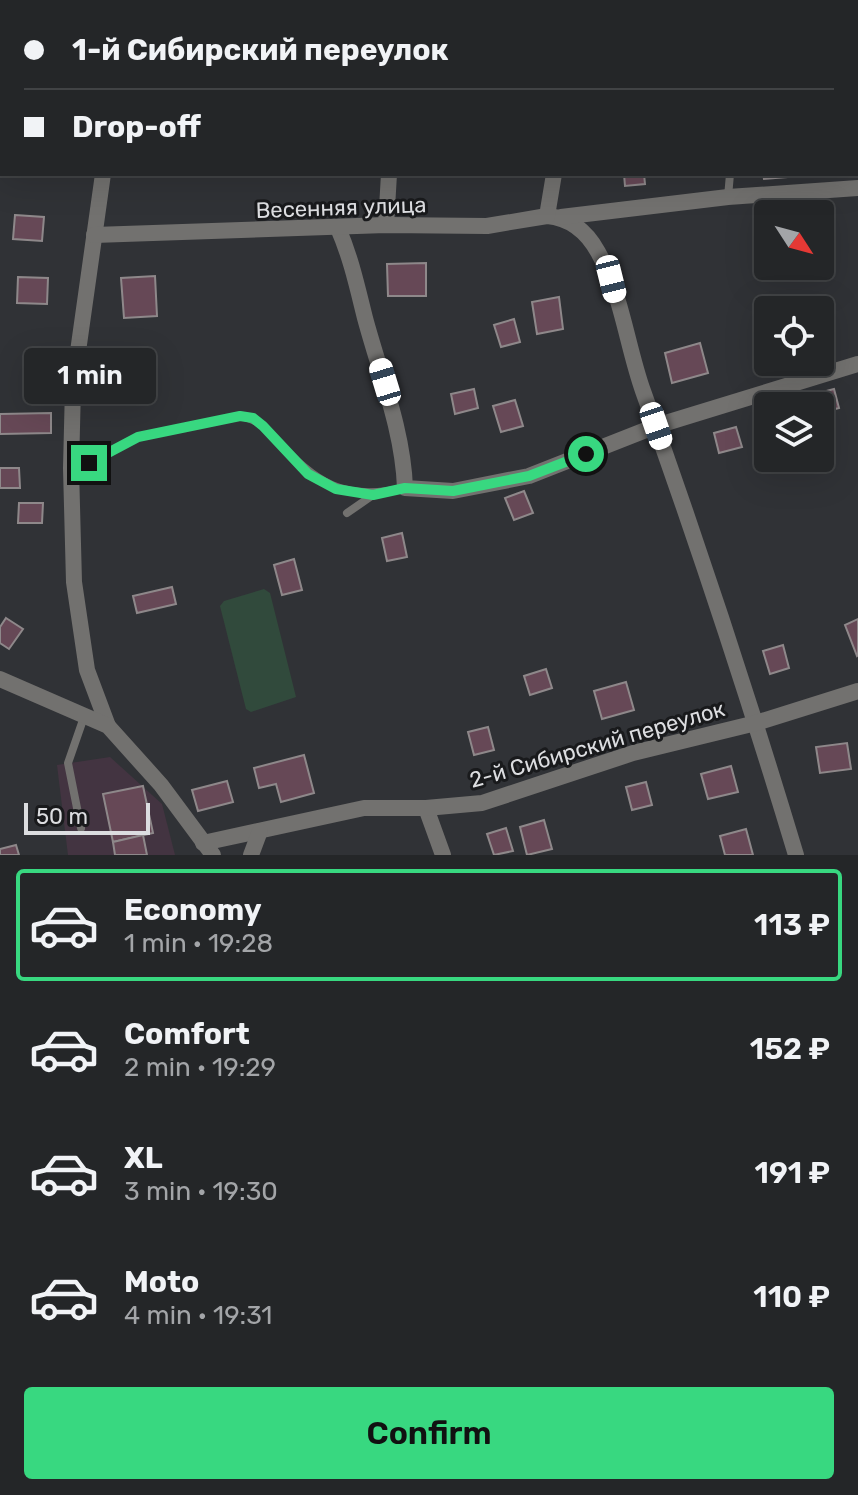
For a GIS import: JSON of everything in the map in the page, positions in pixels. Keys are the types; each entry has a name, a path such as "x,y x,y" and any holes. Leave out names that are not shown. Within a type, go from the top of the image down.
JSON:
{"street":[{"path":"103,176 73,387 71,468 74,582 84,656 108,726 161,785 208,849"},
{"path":"386,225 389,176"},
{"path":"554,176 554,216 585,231 611,279 630,355 756,723 796,855"},
{"name":"Весенняя улица","path":"94,235 386,225 487,226 728,197 858,188"},
{"path":"338,228 356,271 365,316 385,382 405,488 453,491 529,476 656,426 858,364"},
{"path":"0,679 108,726"},
{"name":"2-й Сибирский переулок","path":"208,849 260,831 364,808 426,808 482,803 633,753 756,723 858,691"},
{"path":"426,808 443,855"},
{"path":"251,855 260,831"}],"lane":[{"path":"728,197 730,176"},
{"path":"71,468 89,463 138,437 240,416 253,418 308,474 336,489 373,495 405,488"},
{"path":"347,513 373,495"},
{"path":"81,828 68,763 84,717"}],"shaded area":[{"path":"110,757 162,804 175,855 68,855 57,765"}],"green space":[{"path":"264,589 270,593 296,697 251,712 246,709 220,606 224,601"}],"building":[{"path":"624,176 644,176 645,184 625,186"},
{"path":"763,176 787,176 787,177 764,179"},
{"path":"15,215 44,217 42,241 13,239"},
{"path":"426,263 426,296 388,296 387,264"},
{"path":"155,276 157,316 124,318 121,278"},
{"path":"18,277 48,278 47,304 17,303"},
{"path":"559,297 563,329 537,334 532,302"},
{"path":"514,319 520,342 501,347 494,325"},
{"path":"700,343 708,373 672,383 665,353"},
{"path":"474,389 478,408 455,414 451,394"},
{"path":"834,389 839,408 834,409 834,392 822,392"},
{"path":"515,400 523,426 501,432 493,406"},
{"path":"51,413 51,433 0,434 0,414"},
{"path":"736,427 742,447 719,453 714,433"},
{"path":"0,468 19,468 20,488 0,488"},
{"path":"524,491 533,513 514,520 505,498"},
{"path":"19,503 43,503 42,523 18,523"},
{"path":"402,533 407,557 387,561 382,538"},
{"path":"294,559 302,590 282,595 274,565"},
{"path":"172,587 176,604 137,613 133,596"},
{"path":"6,618 23,629 9,649 0,643 0,627"},
{"path":"858,619 858,655 857,656 845,625"},
{"path":"783,645 789,668 770,674 763,651"},
{"path":"546,669 552,688 530,695 524,676"},
{"path":"626,682 634,710 602,719 594,691"},
{"path":"488,727 494,750 474,755 468,732"},
{"path":"847,743 851,769 820,773 816,747"},
{"path":"304,755 314,793 281,802 276,784 259,788 254,768"},
{"path":"731,766 738,792 708,799 701,774"},
{"path":"227,781 233,802 198,811 192,790"},
{"path":"646,782 652,805 632,810 626,787"},
{"path":"143,786 153,833 113,842 103,794"},
{"path":"544,820 552,849 527,855 520,827"},
{"path":"506,828 513,851 494,855 487,834"},
{"path":"746,829 753,855 725,855 720,836"},
{"path":"143,835 147,855 115,855 113,842"},
{"path":"16,845 19,855 0,855 0,849"}],"route":[{"path":"89,463 138,437 240,416 253,418 263,426 308,474 336,489 373,495 405,488 453,491 529,476 586,454"}]}
